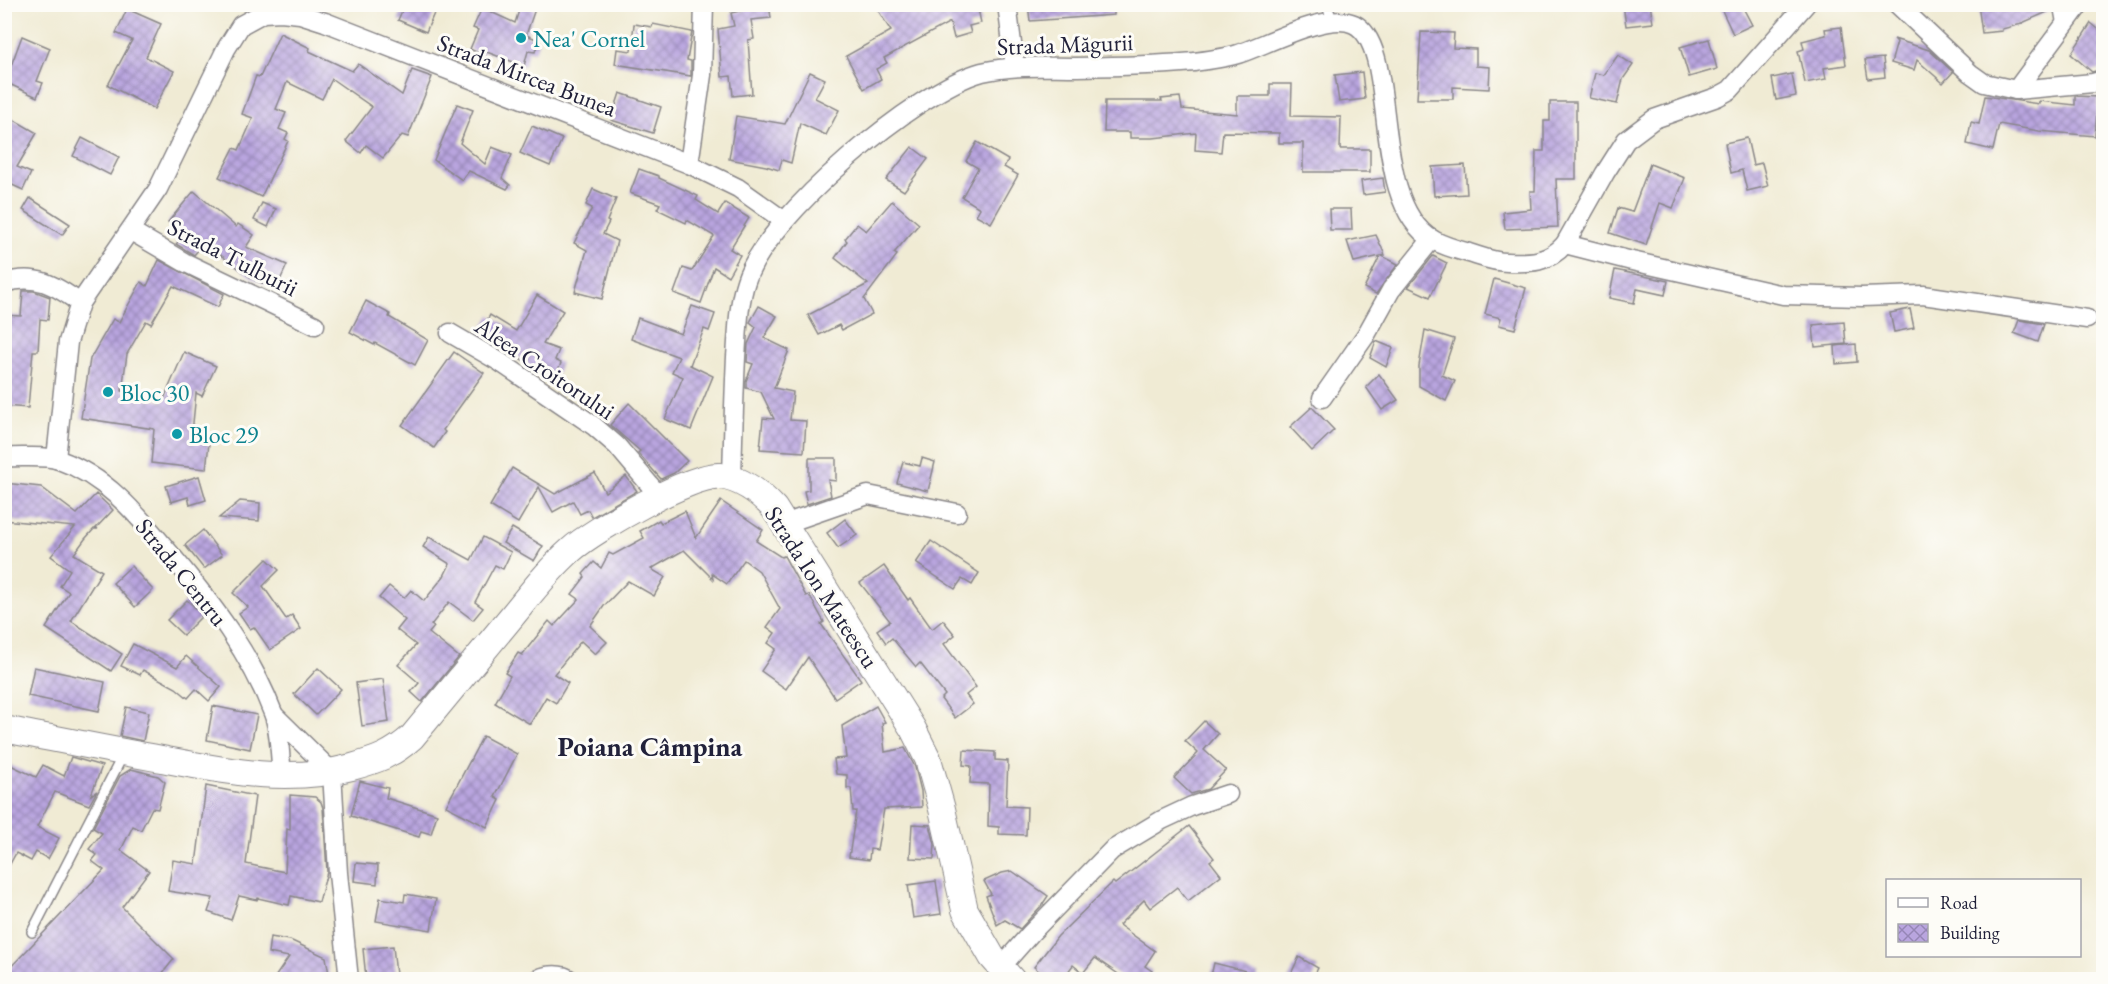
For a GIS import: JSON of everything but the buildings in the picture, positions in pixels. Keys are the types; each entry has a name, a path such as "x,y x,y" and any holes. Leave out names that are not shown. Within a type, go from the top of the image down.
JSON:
{"main road":[{"name":"Strada Ion Mateescu","path":"332,772 377,760 397,751 412,737 536,587 572,549 606,525 660,497 704,478 719,476 732,479 763,496 784,524 914,729 928,759 965,910 978,936 1006,974"},
{"path":"4,729 226,771 282,776 332,772"}],"street":[{"path":"689,164 702,75 704,4"},
{"path":"1007,4 1015,67"},
{"name":"Strada Măgurii","path":"732,479 740,302 747,276 758,255 783,220 885,128 926,99 957,82 982,72 1015,67 1130,66 1196,62 1234,55 1308,26 1330,13 1353,22 1365,32 1375,50 1396,180 1403,201 1414,220 1432,239 1501,262 1518,263 1542,260 1556,254 1565,244 1626,140 1654,119 1717,97 1730,90 1806,4"},
{"path":"1897,4 1970,73 1984,83 2016,90 2093,83 2103,80"},
{"path":"2016,90 2080,4"},
{"name":"Strada Mircea Bunea","path":"80,303 158,189 241,25 263,13 300,14 325,22 689,164 738,188 783,220"},
{"name":"Strada Tulburii","path":"130,231 184,262 315,325"},
{"path":"1322,398 1366,335 1390,290 1432,239"},
{"path":"1565,244 1783,295 1862,297 1923,295 2087,319"},
{"path":"4,283 20,278 44,282 61,289 80,303 68,342 56,459"},
{"name":"Aleea Croitorului","path":"450,333 500,362 594,426 617,446 660,497"},
{"name":"Strada Centru","path":"4,458 56,459 84,471 106,485 154,534 207,597 237,640 274,715"},
{"path":"784,524 868,495 957,513"},
{"path":"274,715 332,772 338,873 349,980"},
{"path":"274,715 282,776"},
{"path":"1006,974 1031,933 1112,850 1162,820 1192,806 1228,794"}],"lane":[{"path":"2058,4 2062,27"},
{"path":"32,932 124,753"},
{"path":"531,980 534,975 551,971 566,972 578,980"}],"place":[{"name":"Nea' Cornel","path":"521,38"},
{"name":"Bloc 30","path":"108,392"},
{"name":"Bloc 29","path":"177,434"}],"district":[{"name":"Poiana Câmpina","path":"650,746"}]}
